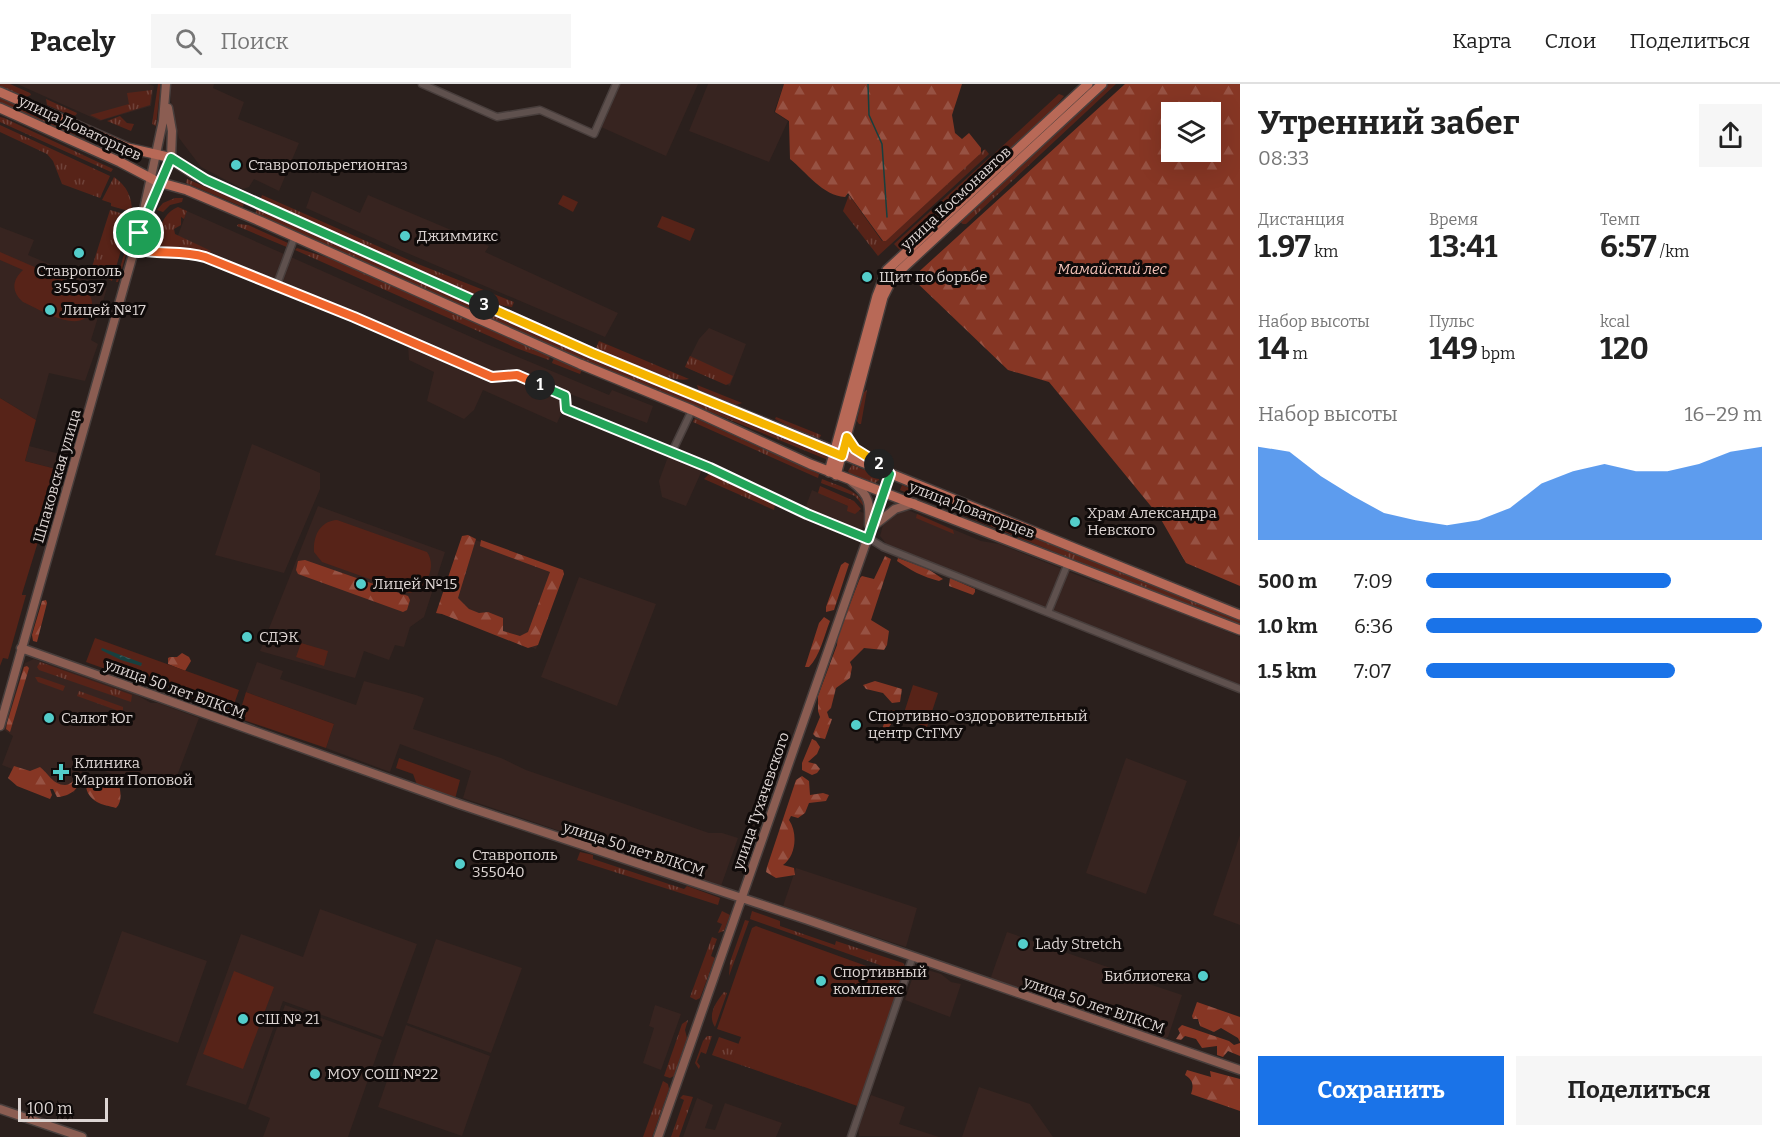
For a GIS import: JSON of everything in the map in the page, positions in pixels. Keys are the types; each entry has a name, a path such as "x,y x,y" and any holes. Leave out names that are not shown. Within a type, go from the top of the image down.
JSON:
{"main road":[{"name":"улица Космонавтов","path":"844,436 877,296 887,270 1088,84"},
{"name":"улица Космонавтов","path":"844,436 883,297 893,277 1102,84"},
{"name":"улица Доваторцев","path":"0,93 128,148 174,160 206,180 539,330 821,447 839,457 890,474 1240,615"},
{"name":"улица Доваторцев","path":"0,108 167,185 187,190 580,364 692,410 833,474 914,503 1240,630"},
{"path":"821,447 832,444 844,436"},
{"path":"833,474 844,436"},
{"path":"844,436 855,449 890,474"}],"street":[{"name":"Шпаковская улица","path":"0,726 139,233 164,121 166,84"},
{"path":"422,84 497,117 540,110 594,134 616,84"},
{"name":"Шпаковская улица","path":"139,233 174,160 166,96"},
{"path":"276,286 295,237"},
{"path":"134,249 151,254 193,254 354,317 492,377 517,375 565,396 566,409 672,452 807,514 870,533"},
{"path":"672,452 692,410"},
{"name":"улица Тухачевского","path":"658,1137 890,474"},
{"path":"852,481 870,503 870,540 882,547 1240,688"},
{"path":"870,533 896,509 914,503"},
{"path":"1048,612 1068,563"},
{"name":"улица 50 лет ВЛКСМ","path":"21,648 459,804 913,956 1240,1070"},
{"path":"851,1137 913,956"},
{"path":"0,1109 82,1137"}],"shaded area":[{"path":"17,84 148,84 154,86 151,106 100,121"},
{"path":"170,84 214,84 213,88 244,102 238,119 299,143 279,191 254,179 249,187 243,189 201,167 179,138 172,113"},
{"path":"620,84 698,84 666,156 601,127"},
{"path":"708,84 784,84 774,112 788,121 769,162 689,131"},
{"path":"312,191 360,213 368,195 489,246 485,252 618,313 605,337 306,208"},
{"path":"187,211 487,344 609,395 612,390 653,406 647,423 570,394 557,423 483,390 474,410 464,419 427,401 434,372 409,360 408,346 411,341 210,256 211,252 177,238"},
{"name":"Лицей №17","path":"0,227 34,240 28,255 107,288 91,340 98,344 85,381 49,373 36,420 0,398"},
{"path":"709,328 746,344 730,386 685,367 699,339"},
{"path":"252,444 320,473 320,489 284,573 215,555"},
{"path":"29,446 64,455 60,470 25,461"},
{"path":"669,454 703,468 686,506 662,497 659,481"},
{"path":"812,490 866,514 860,538 803,514"},
{"name":"Лицей №15","path":"318,506 445,552 424,617 410,627 404,647 395,645 389,660 364,651 355,678 260,651"},
{"path":"903,511 910,511 981,541 999,544 1240,637 1240,685 887,545 880,536 883,525 888,518"},
{"path":"467,537 564,572 536,649 439,613"},
{"path":"579,577 656,604 617,706 541,677"},
{"path":"34,659 135,694 151,703 158,703 199,718 175,781 140,784 85,764 74,793 2,765 13,736 4,730 25,663"},
{"path":"257,662 283,671 280,679 356,705 364,681 416,695 424,698 413,729 501,758 526,770 709,833 722,833 738,838 721,886 463,798 471,771 400,744 390,772 326,748 334,724 246,692"},
{"path":"1126,758 1187,781 1146,894 1086,873"},
{"path":"1240,835 1240,925 1213,915"},
{"path":"796,868 917,908 906,947 783,906"},
{"name":"СШ № 21","path":"320,909 417,944 383,1037 283,1001 246,1105 186,1085 241,934 303,957"},
{"path":"122,931 207,961 178,1043 93,1013"},
{"path":"1007,932 1182,995 1168,1037 1164,1039 993,981 991,977"},
{"path":"436,939 522,968 491,1053 407,1023"},
{"path":"921,968 941,974 951,982 961,984 950,1017 905,1000 914,973"},
{"name":"МОУ СОШ №22","path":"285,1005 382,1040 348,1137 263,1137 270,1118 248,1109"},
{"path":"655,1005 681,1014 661,1070 643,1063 654,1028 649,1026"},
{"path":"406,1025 490,1056 462,1136 378,1107"},
{"path":"979,1087 1030,1104 1053,1137 962,1137"},
{"path":"871,1095 905,1107 899,1124 939,1137 859,1136 858,1128"},
{"path":"697,1098 713,1105 705,1128 715,1130 725,1103 782,1123 776,1137 683,1137"}],"green space":[{"path":"0,84 10,84 31,95 26,97 0,87"},
{"path":"158,84 160,84 160,90 156,126 152,124"},
{"path":"784,84 962,84 952,115 955,133 962,139 969,133 981,148 981,153 886,241 883,241 848,193 845,197 837,196 822,188 790,159 789,121 775,112"},
{"path":"1108,84 1116,84 966,224 960,222 970,209"},
{"name":"Мамайский лес","path":"1125,84 1240,84 1240,586 1186,563 1159,516 1049,382 1008,370 912,278"},
{"path":"152,90 150,105 101,120 90,115 129,104 127,93"},
{"path":"1059,94 1064,96 1050,113 1006,153 1000,155 995,153"},
{"path":"0,97 130,154 130,158 0,103"},
{"path":"46,99 77,113 72,116 47,105"},
{"path":"120,116 127,123 134,124 131,131 107,121"},
{"path":"0,117 113,169 111,172 0,122"},
{"path":"0,125 110,176 100,198 62,184 53,161 47,154 0,132"},
{"path":"985,149 989,154 878,256 843,211 849,195 882,241 886,241"},
{"path":"991,156 993,163 990,168 900,250 894,244"},
{"path":"114,177 128,192 132,212 111,206 111,203 102,200"},
{"path":"187,179 244,203 243,207 186,183"},
{"path":"262,195 418,264 514,302 512,307 499,305 316,224 261,198"},
{"path":"563,195 578,202 573,212 558,204"},
{"path":"175,198 183,198 182,202 170,205 163,212 157,210 163,203"},
{"path":"178,207 187,211 184,219 181,217 181,225 174,229 175,234 211,251 209,255 184,249 154,251 159,231 167,214"},
{"path":"135,208 137,209 135,224 118,282 116,282 133,223"},
{"path":"257,209 590,358 829,456 828,460 588,362 255,214"},
{"path":"110,210 131,216 112,281 93,270 92,267"},
{"path":"154,216 161,219 151,250 146,247 145,242"},
{"path":"662,216 695,229 690,241 657,227"},
{"path":"238,224 248,225 288,243 289,248 237,226"},
{"path":"297,248 338,261 550,356 549,360 516,348 295,250"},
{"path":"0,252 83,288 92,300 91,309 86,317 79,321 60,319 23,302 16,294 14,286 23,270 0,260"},
{"path":"599,341 689,379 670,378 629,363 596,348"},
{"path":"690,356 733,376 730,383 726,385 685,367"},
{"path":"554,358 582,370 580,374 552,363"},
{"path":"697,385 742,403 736,405 699,391"},
{"path":"867,390 861,424 859,424 857,421 863,393"},
{"path":"0,398 36,420 25,461 60,470 22,594 26,595 8,659 3,658 0,666"},
{"path":"776,417 821,435 819,439 792,428 775,419"},
{"path":"695,418 819,474 818,478 693,422"},
{"path":"852,465 878,475 879,480 874,484 850,474 848,471"},
{"path":"709,474 773,501 774,510 704,479"},
{"path":"822,479 854,493 863,502 865,508 855,496 821,483"},
{"path":"902,485 1240,620 1240,626 900,490"},
{"path":"820,486 854,501 861,509 855,514 847,511 848,506 818,493"},
{"path":"917,514 953,530 954,534 916,518"},
{"path":"337,520 427,552 431,564 425,582 421,587 409,593 322,562 314,552 316,535 326,523"},
{"path":"468,535 476,539 458,598 469,609 479,613 488,612 503,618 503,631 520,636 528,632 550,572 480,546 481,540 563,570 564,574 538,645 528,648 436,613 462,536"},
{"path":"885,556 891,559 871,620 889,631 887,645 884,650 864,648 850,662 852,667 850,678 836,688 831,708 827,712 829,718 832,719 825,739 816,737 813,734 820,717 818,696 837,645 838,635 860,578 862,576 874,579"},
{"path":"898,558 928,569 943,579 939,581 917,573 897,561"},
{"path":"305,560 408,596 410,600 407,610 403,612 298,574 296,570 298,561"},
{"path":"845,562 849,564 834,610 826,612 841,565"},
{"path":"950,578 975,589 975,592 973,595 949,586"},
{"path":"46,600 37,642 33,641 32,635 42,601"},
{"path":"824,617 830,621 821,646 813,662 809,667 805,667 819,623"},
{"path":"95,638 239,690 231,713 86,662"},
{"path":"301,643 328,651 324,666 296,657"},
{"path":"182,653 191,661 185,671 168,664 168,658 177,657"},
{"path":"40,662 132,695 131,702 39,670 37,667"},
{"path":"24,667 29,668 10,732 6,729 7,723"},
{"path":"35,677 65,686 63,691 38,682"},
{"path":"875,681 902,689 900,702 892,703 883,693 866,689 863,685"},
{"path":"913,685 938,693 927,727 902,719"},
{"path":"79,691 123,707 123,714 120,716 116,710 77,696"},
{"path":"246,692 334,724 326,748 238,718"},
{"path":"889,710 895,710 893,719 888,729 882,729"},
{"path":"812,739 820,747 817,754 808,762 816,764 820,769 812,775 802,770 802,763"},
{"path":"399,758 460,780 455,799 417,785 413,774 396,768"},
{"path":"14,766 30,771 40,767 54,781 65,785 79,778 78,786 69,794 61,797 57,797 53,789 50,789 52,795 50,799 17,786 8,778"},
{"path":"94,776 119,785 120,797 116,808 99,803 90,796 86,785"},
{"path":"802,776 809,781 810,795 823,793 829,795 826,801 809,803 805,813 798,818 791,816 789,820 794,831 794,844 791,856 783,865 794,868 795,875 776,878 766,872 767,867 796,780"},
{"path":"580,852 593,855 593,859 684,889 687,886 720,898 718,905 577,860"},
{"path":"722,911 730,915 724,931 718,933 722,924 717,922"},
{"path":"752,911 780,921 780,926 835,945 836,941 903,963 905,974 750,919"},
{"path":"745,920 749,921 729,976 730,962"},
{"path":"756,926 905,980 860,1107 732,1061 741,1037 717,1029 752,928"},
{"path":"712,937 717,939 711,956 715,958 700,998 696,1000 690,997"},
{"path":"234,971 274,987 243,1069 203,1054"},
{"path":"724,992 727,993 715,1027 712,1013"},
{"path":"1197,1002 1240,1017 1240,1042 1238,1038 1221,1028 1214,1032 1200,1026 1198,1019 1193,1019 1192,1016"},
{"path":"688,1020 685,1030 687,1038 674,1076 670,1078 664,1076 682,1024"},
{"path":"1182,1025 1229,1041 1234,1045 1240,1043 1240,1056 1228,1051 1223,1057 1217,1055 1217,1046 1202,1048 1196,1039 1185,1036 1181,1040 1176,1039 1180,1033 1178,1029"},
{"path":"707,1036 712,1036 706,1054 701,1052 697,1062 699,1069 695,1063"},
{"path":"719,1037 739,1044 740,1047 804,1087 712,1055"},
{"path":"1187,1070 1211,1077 1210,1071 1240,1079 1240,1111 1191,1094 1193,1085 1185,1075"},
{"path":"663,1081 668,1084 669,1089 652,1137 643,1137"},
{"path":"683,1095 693,1097 679,1137 671,1137 684,1100 680,1098"}],"water":[{"path":"102,648 142,663 141,666 121,660 101,650"}],"waterway":[{"path":"868,84 869,115 882,144 887,217"}],"place":[{"name":"Ставропольрегионгаз","path":"236,165"},
{"name":"Джиммикс","path":"405,236"},
{"name":"Ставрополь 355037","path":"79,253"},
{"name":"Щит по борьбе","path":"867,277"},
{"name":"Лицей №17","path":"50,310"},
{"name":"Храм Александра Невского","path":"1075,522"},
{"name":"Лицей №15","path":"361,584"},
{"name":"СДЭК","path":"247,637"},
{"name":"Салют Юг","path":"49,718"},
{"name":"Спортивно-оздоровительный центр СтГМУ","path":"856,725"},
{"name":"Клиника Марии Поповой","path":"61,772"},
{"name":"Ставрополь 355040","path":"460,864"},
{"name":"Lady Stretch","path":"1023,944"},
{"name":"Библиотека","path":"1203,976"},
{"name":"Спортивный комплекс","path":"821,981"},
{"name":"СШ № 21","path":"243,1019"},
{"name":"МОУ СОШ №22","path":"315,1074"}],"route":[{"path":"171,158 194,174 245,198 598,356 842,456 847,437 855,449 890,474 868,539 807,514 710,468 566,409 565,396 517,375 492,377 354,317 205,257 183,252 151,254 134,249 139,233 171,158"}]}
